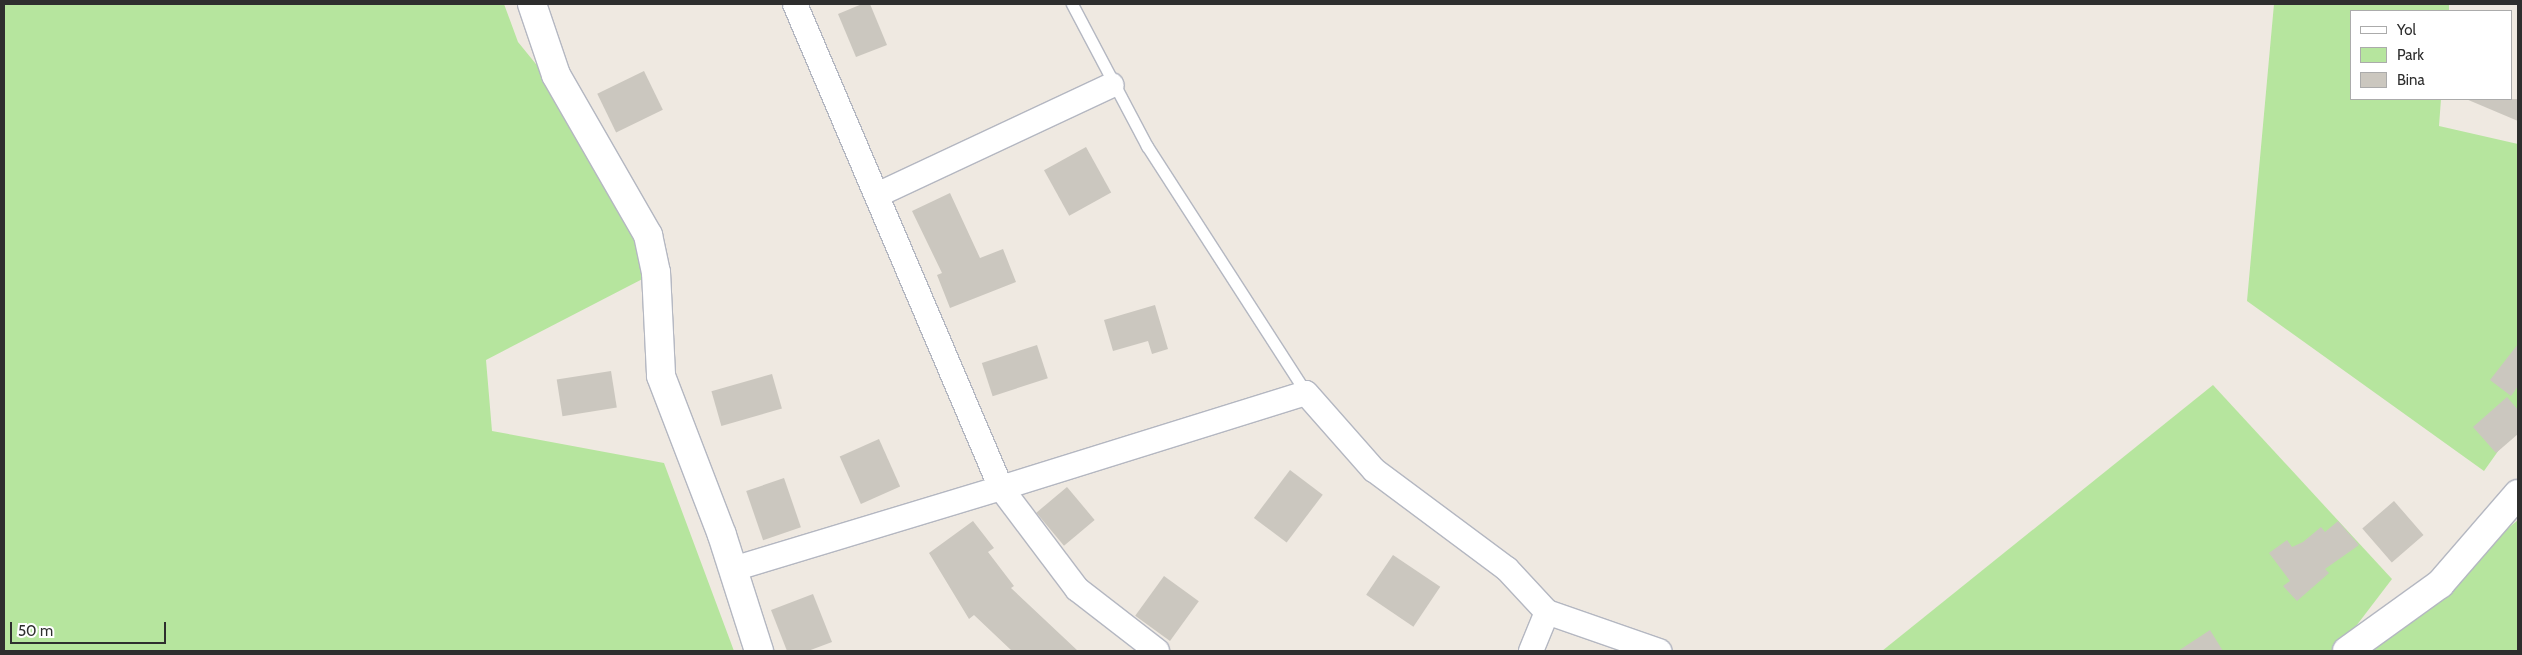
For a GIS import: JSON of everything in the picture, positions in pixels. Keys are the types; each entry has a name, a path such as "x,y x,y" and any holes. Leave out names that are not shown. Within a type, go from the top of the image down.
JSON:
{"street":[{"path":"532,4 556,74 648,235 656,272 662,376 733,569 759,651"},
{"path":"795,4 1002,488 1077,589 1158,651"},
{"path":"877,195 1112,85"},
{"path":"733,569 1306,394 1374,470 1500,563 1547,612 1659,651"},
{"path":"2347,651 2440,584 2518,494"},
{"path":"1531,651 1547,612"}],"lane":[{"path":"1072,4 1112,85 1306,394"}],"green space":[{"path":"4,4 504,4 518,42 575,112 656,272 486,360 492,431 664,463 734,651 4,651"},
{"path":"2274,4 2449,4 2449,10 2350,10 2350,100 2441,100 2439,126 2518,144 2518,423 2484,471 2247,301"},
{"path":"2213,385 2392,579 2337,651 1882,651"},
{"path":"2518,520 2518,651 2358,651"}],"building":[{"path":"862,4 870,4 887,45 856,57 838,14"},
{"path":"644,71 663,110 616,132 597,94"},
{"path":"2518,99 2518,121 2468,100"},
{"path":"1086,147 1111,192 1069,216 1044,170"},
{"path":"950,193 980,258 1003,249 1016,282 950,308 937,275 942,273 912,211"},
{"path":"1155,305 1168,349 1152,354 1148,341 1113,351 1104,320"},
{"path":"2518,344 2518,386 2511,396 2490,380"},
{"path":"1037,345 1048,378 993,396 982,363"},
{"path":"611,371 617,408 562,416 557,380"},
{"path":"772,374 782,409 721,426 711,391"},
{"path":"2507,397 2518,410 2518,434 2496,453 2473,427"},
{"path":"879,439 900,487 861,504 840,456"},
{"path":"1290,470 1323,495 1287,543 1254,518"},
{"path":"784,478 801,527 763,540 746,491"},
{"path":"1067,487 1095,520 1064,546 1036,513"},
{"path":"2394,501 2424,535 2392,563 2362,529"},
{"path":"973,521 994,548 988,552 1014,586 1011,588 1078,651 1012,651 974,615 969,619 929,553"},
{"path":"2338,521 2359,545 2325,569 2329,573 2297,601 2283,586 2290,581 2269,553 2287,540 2292,547 2303,542 2321,527 2325,532"},
{"path":"1393,555 1440,587 1413,627 1366,595"},
{"path":"1164,576 1199,601 1170,641 1135,616"},
{"path":"813,594 832,642 808,651 787,651 771,610"},
{"path":"2210,630 2223,651 2178,651"}]}
